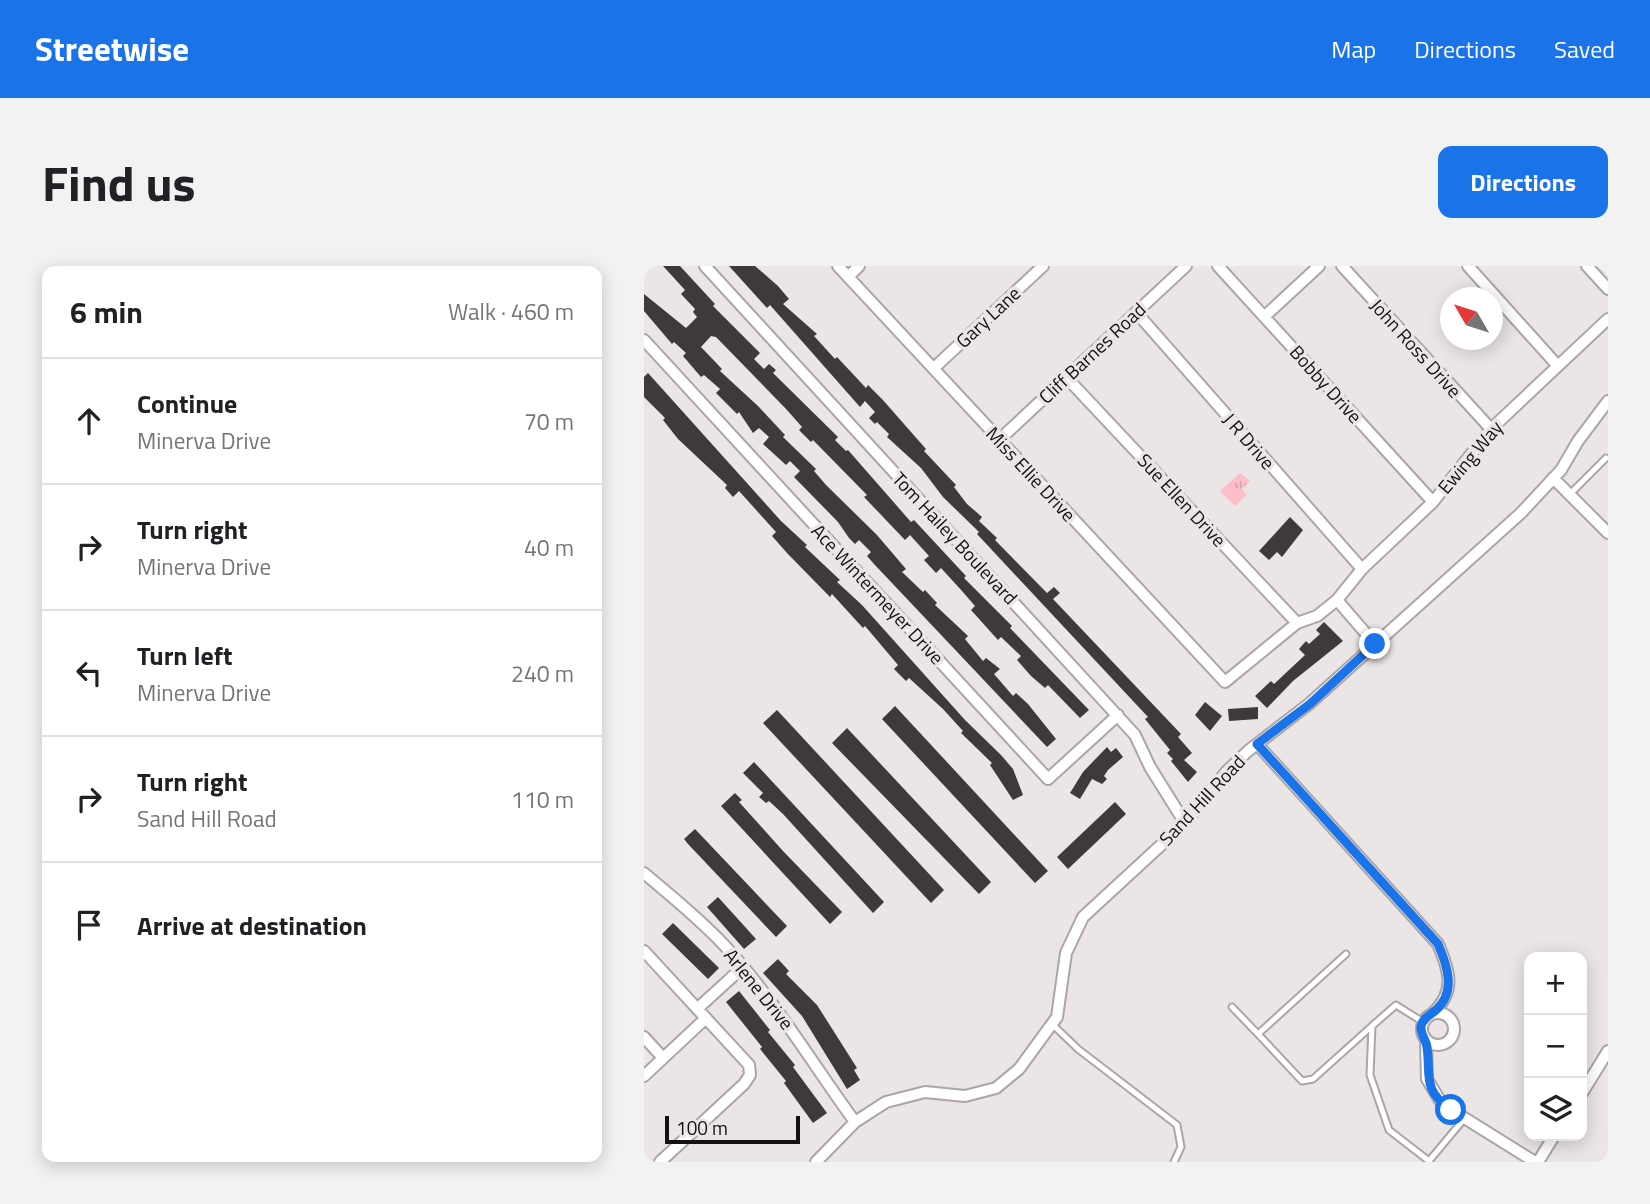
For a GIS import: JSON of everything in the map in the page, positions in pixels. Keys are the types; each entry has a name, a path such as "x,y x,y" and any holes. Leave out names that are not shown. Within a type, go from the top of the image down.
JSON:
{"street":[{"name":"Tom Hailey Boulevard","path":"705,266 1118,715 1135,735 1150,767 1185,823"},
{"name":"Miss Ellie Drive","path":"838,266 1225,682"},
{"path":"848,277 859,266"},
{"name":"Gary Lane","path":"934,368 1042,266"},
{"name":"Cliff Barnes Road","path":"999,440 1186,266"},
{"name":"Bobby Drive","path":"1218,266 1433,502"},
{"path":"1265,316 1319,266"},
{"name":"John Ross Drive","path":"1342,266 1491,429"},
{"path":"1468,266 1557,365"},
{"path":"1587,266 1608,289"},
{"name":"J R Drive","path":"1136,312 1362,569"},
{"name":"Ewing Way","path":"1225,682 1297,623 1317,617 1337,600 1362,569 1433,502 1491,429 1608,319"},
{"name":"Ace Wintermeyer Drive","path":"644,340 1048,779 1118,715"},
{"name":"Sue Ellen Drive","path":"1066,377 1297,623"},
{"name":"Sand Hill Road","path":"816,1162 855,1122 886,1101 925,1092 965,1096 996,1088 1019,1069 1058,1017 1066,953 1083,917 1185,823 1227,771 1257,744 1310,704 1521,513 1553,478 1608,401"},
{"path":"1553,478 1607,529"},
{"path":"1337,600 1375,644"},
{"path":"1257,744 1432,936 1447,972 1447,1016 1454,1030 1450,1040 1441,1045 1428,1060"},
{"name":"Arlene Drive","path":"644,873 693,915 743,967 783,1017 855,1122"},
{"path":"644,951 749,1065 750,1075 660,1162"},
{"path":"697,1009 743,967"},
{"path":"1446,1000 1427,1018 1421,1031 1426,1041 1427,1079 1442,1104 1536,1162 1551,1141"},
{"path":"1427,1018 1447,1016"},
{"path":"644,1076 706,1018"},
{"path":"644,1037 663,1058"},
{"path":"1426,1041 1441,1045"},
{"path":"1587,1085 1608,1051"}],"lane":[{"path":"1571,493 1606,458"},
{"path":"1258,1034 1346,954"},
{"path":"1233,1007 1302,1081 1312,1079 1396,1004 1427,1018"},
{"path":"1052,1024 1078,1049 1177,1125 1181,1147 1174,1162"},
{"path":"1372,1026 1370,1075 1394,1135 1429,1161 1464,1119"}],"green space":[{"path":"1240,473 1250,481 1242,489 1247,495 1235,506 1220,491"}],"building":[{"path":"663,266 680,266 715,304 713,306 760,353 754,359 764,369 769,364 776,370 773,373 838,437 835,440 848,450 911,522 914,520 966,576 964,578 1012,626 1010,628 1089,710 1080,718 1048,685 1045,688 1031,676 1017,660 1021,656 1001,637 998,640 971,610 975,606 941,568 936,573 924,560 929,556 910,535 905,540 864,497 867,495 813,440 811,442 799,430 802,427 787,410 716,337 711,336 701,347 722,369 720,371 758,406 785,435 783,437 816,469 814,471 826,485 877,535 906,569 902,572 923,592 925,590 937,603 935,605 968,636 965,639 983,661 986,658 1000,669 994,674 1013,696 1016,693 1028,704 1056,739 1047,747 874,564 867,556 871,552 859,540 855,544 838,522 794,477 800,471 790,461 786,465 763,444 769,437 759,428 753,433 739,412 737,414 716,393 720,389 704,375 701,377 683,356 686,353 674,342 672,344 644,311 644,294 686,328 697,317 693,312 695,309 681,294 685,290"},
{"path":"729,266 755,266 778,286 789,299 783,304 817,334 814,336 835,359 837,357 866,388 868,385 882,399 956,485 954,487 967,504 982,517 979,521 997,538 995,540 1047,593 1054,587 1060,593 1053,599 1181,734 1178,737 1192,753 1184,760 1197,772 1188,782 1171,761 1173,759 1167,753 1170,750 1145,719 1148,717 977,534 979,532 943,497 921,468 887,437 889,434 877,422 875,424 869,418 875,412 865,401 860,407 770,305 767,308"},
{"path":"648,373 781,521 807,545 805,547 840,580 837,582 862,605 965,720 1001,755 1013,769 1023,795 1013,800 990,765 992,763 961,733 963,731 943,709 909,678 906,681 894,669 898,665 865,626 863,628 832,594 830,597 787,553 772,536 776,532 739,491 733,497 725,488 727,485 678,439 663,420 665,418 644,397 644,377"},
{"path":"1290,517 1303,530 1282,557 1277,552 1269,560 1259,551"},
{"path":"1324,622 1343,641 1293,681 1267,708 1255,696 1271,681 1274,684 1305,655 1299,649 1306,641 1309,644 1320,634 1316,630"},
{"path":"1205,702 1222,716 1210,731 1195,715"},
{"path":"895,706 1048,871 1035,883 882,719"},
{"path":"1258,707 1258,719 1229,721 1228,709"},
{"path":"777,710 944,890 931,903 763,723"},
{"path":"847,728 991,882 979,894 832,743"},
{"path":"1107,747 1111,752 1116,748 1123,757 1108,770 1104,776 1107,779 1102,784 1092,779 1080,799 1070,793 1083,772"},
{"path":"754,762 884,902 873,913 783,814 769,801 766,803 759,797 763,793 743,773"},
{"path":"735,793 742,800 739,802 783,851 842,912 830,924 721,806"},
{"path":"1115,802 1126,814 1068,869 1057,857"},
{"path":"695,829 787,926 776,937 684,839"},
{"path":"718,897 756,939 744,949 707,907"},
{"path":"673,923 719,968 708,979 662,934"},
{"path":"778,959 789,971 786,974 817,1005 857,1068 854,1070 860,1080 847,1089 802,1016 763,973"},
{"path":"739,991 770,1030 768,1032 795,1065 793,1067 827,1113 813,1123 784,1083 786,1081 760,1049 762,1047 726,1002"}],"route":[{"path":"1375,644 1310,704 1257,744 1438,944 1447,972 1448,991 1446,1000 1424,1020 1421,1031 1426,1041 1427,1079 1436,1097 1451,1110"}]}
